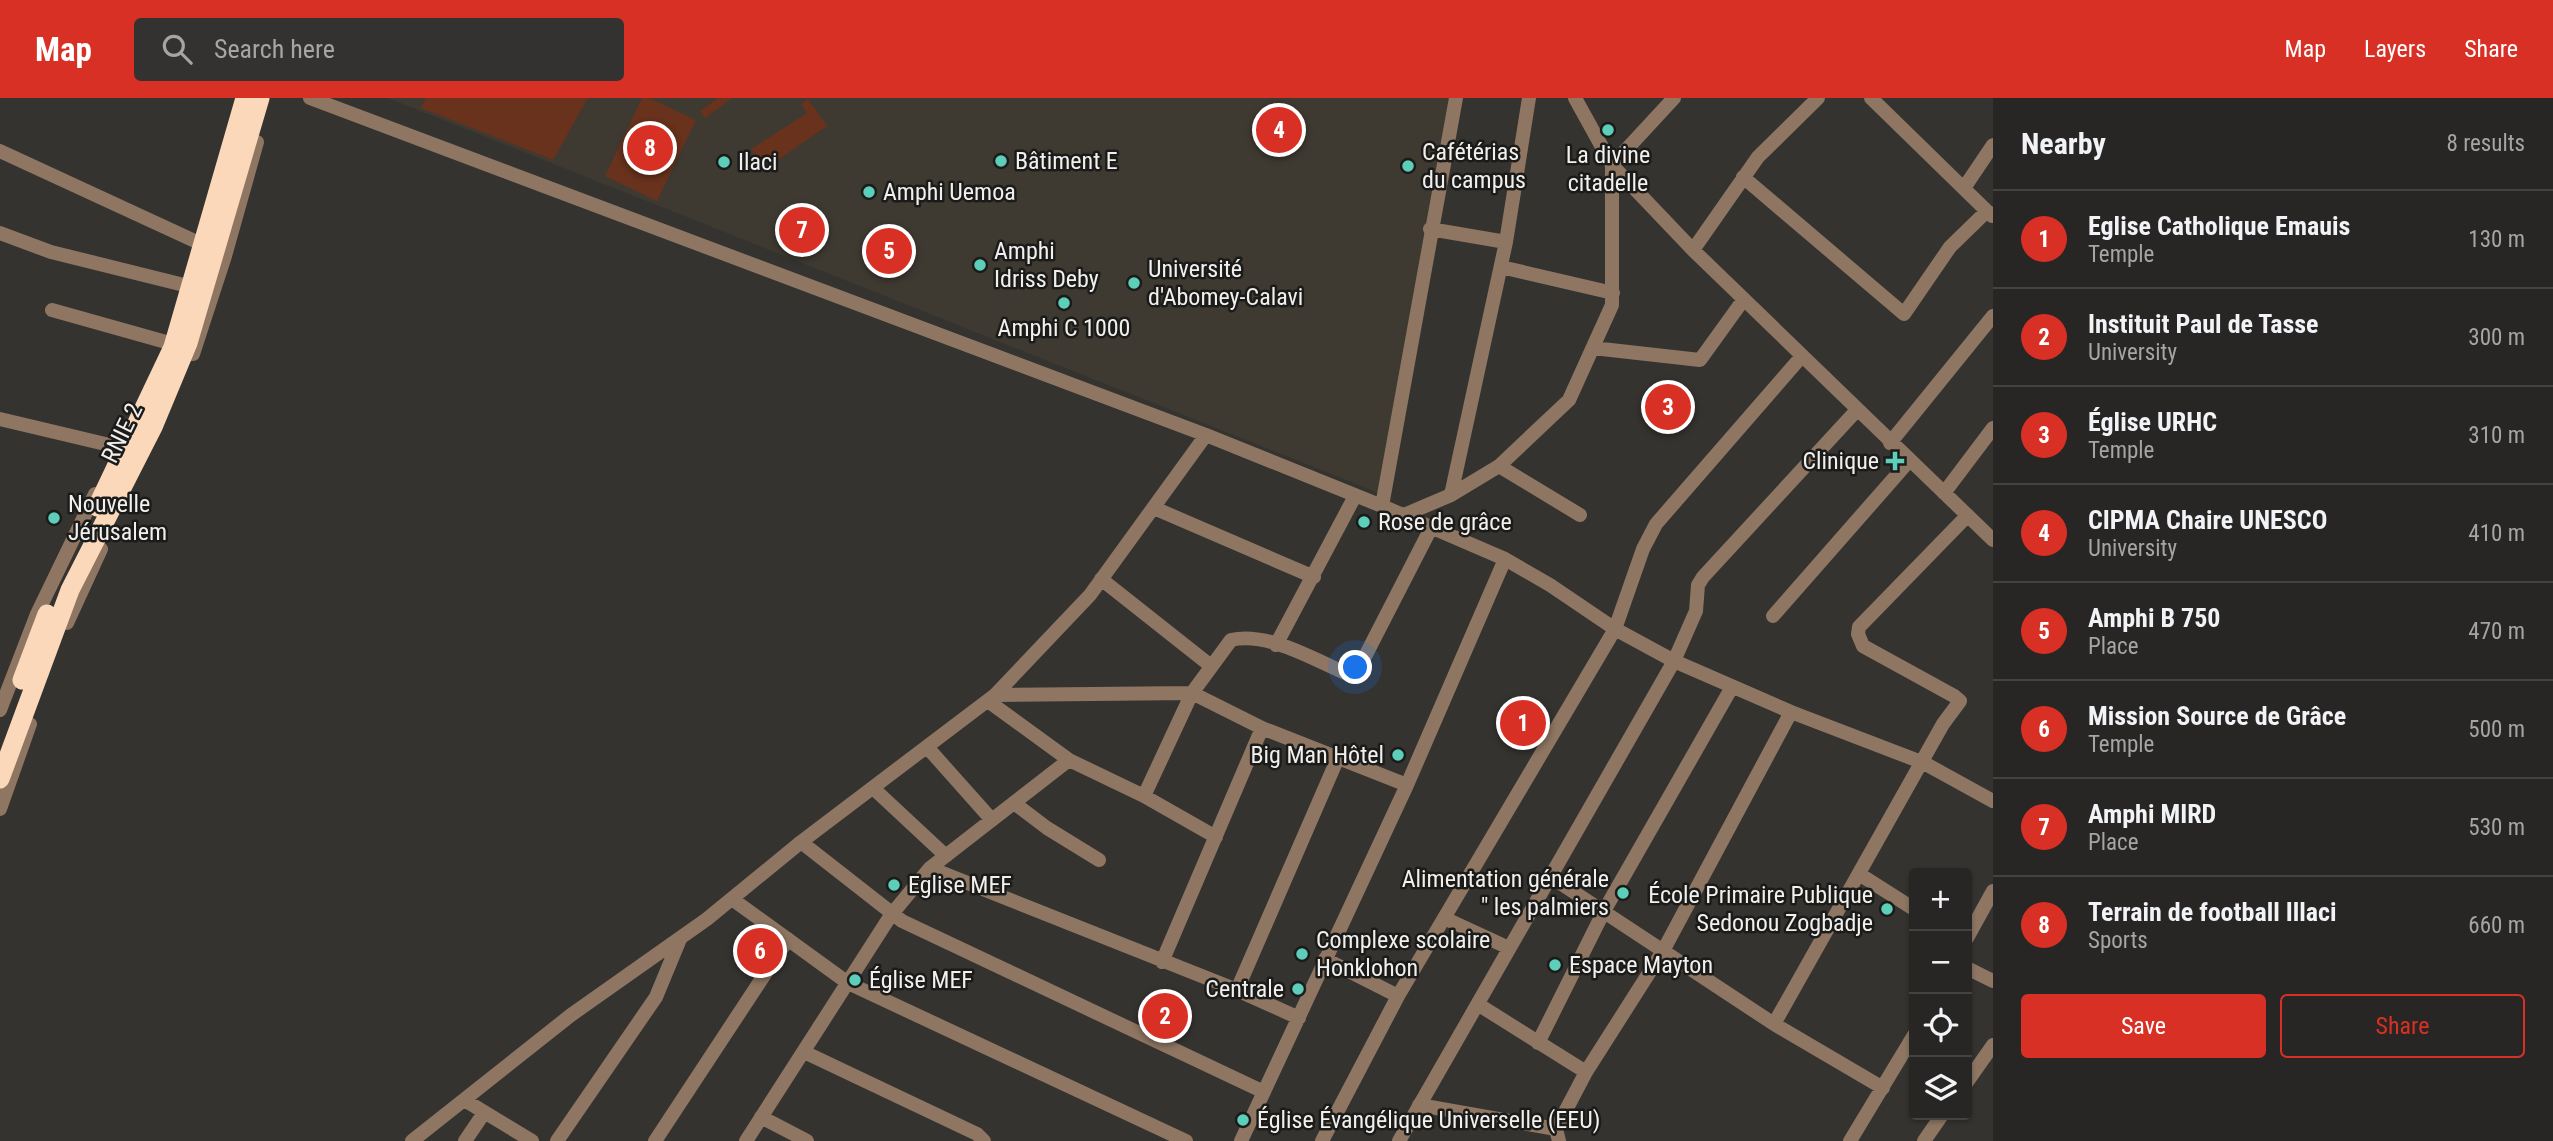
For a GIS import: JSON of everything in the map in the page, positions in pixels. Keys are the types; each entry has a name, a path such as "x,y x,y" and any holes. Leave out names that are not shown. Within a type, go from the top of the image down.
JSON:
{"highway":[{"name":"RNIE 2","path":"0,741 59,586 173,346 245,98"},
{"name":"RNIE 2","path":"0,779 70,590 153,427 188,343 260,98"}],"street":[{"path":"0,710 37,614 166,342 197,242 236,98"},
{"path":"0,809 71,614 163,425 200,337 269,98"},
{"path":"310,98 1206,435 1404,515 1505,559 1550,585 1615,629 1674,661 1791,712 1924,763 1993,801"},
{"path":"1382,506 1430,229 1456,98"},
{"path":"1451,495 1506,242 1529,98"},
{"path":"1575,98 1612,165 1693,250 1993,541"},
{"path":"1404,515 1451,495 1499,466 1564,407 1607,318 1613,293 1612,165 1674,98"},
{"path":"1693,250 1771,141 1818,98"},
{"path":"1743,177 1904,314 1951,247 1990,214 1871,98"},
{"path":"1964,188 1993,145"},
{"path":"0,151 197,242"},
{"path":"1430,229 1506,242"},
{"path":"0,233 51,252 184,285"},
{"path":"1501,267 1613,293"},
{"path":"1593,348 1700,360 1745,299"},
{"path":"52,310 166,342"},
{"path":"1890,443 1993,316"},
{"path":"1322,1141 1398,996 1615,629 1643,550 1656,524 1802,356"},
{"path":"1399,1141 1674,661 1696,611 1703,577 1857,410"},
{"path":"0,419 118,447"},
{"path":"1944,493 1993,428"},
{"path":"412,1141 466,1101 571,1015 680,939 801,842 991,698 1059,630 1101,579 1206,435"},
{"path":"1773,615 1909,461"},
{"path":"1499,466 1580,515"},
{"path":"1276,645 1355,496"},
{"path":"1154,508 1314,577"},
{"path":"1774,1024 1924,763 1943,724 1960,701 1863,646 1858,634 1859,627 1967,516"},
{"path":"1144,796 1192,693 1231,640 1243,637 1276,645 1350,675 1356,674 1431,528"},
{"path":"1241,1141 1406,785 1505,559"},
{"path":"1101,579 1210,666"},
{"path":"1538,1043 1604,911 1732,687"},
{"path":"991,698 1192,693 1262,729 1406,785"},
{"path":"991,698 1069,760 1144,796 1216,837"},
{"path":"1419,1105 1557,1135 1586,1072 1663,951 1791,712"},
{"path":"1162,962 1262,729"},
{"path":"927,747 992,820"},
{"path":"746,1141 891,915 930,869 1069,760"},
{"path":"1237,990 1337,760"},
{"path":"873,788 946,856"},
{"path":"1014,803 1047,828 1099,860"},
{"path":"801,842 891,915 1264,1091"},
{"path":"930,869 1237,990 1298,1018"},
{"path":"1859,874 1909,906"},
{"path":"1550,877 1774,1024 1884,1088"},
{"path":"1971,931 1991,898"},
{"path":"732,899 849,983 1186,1141"},
{"path":"1444,918 1508,948"},
{"path":"557,1141 656,997 680,939"},
{"path":"655,1141 788,939"},
{"path":"1325,959 1398,996"},
{"path":"1972,970 1993,981"},
{"path":"1479,1005 1586,1072"},
{"path":"1850,1141 1909,1044"},
{"path":"1972,1075 1993,1045"},
{"path":"804,1052 978,1134 984,1141"},
{"path":"466,1101 532,1141"},
{"path":"465,1141 484,1113"},
{"path":"761,1117 807,1141"},
{"path":"1924,1141 1939,1120"}],"shaded area":[{"name":"Université d'Abomey-Calavi","path":"388,98 1453,98 1380,494 1359,485"},
{"path":"426,98 588,98 553,160 421,108"},
{"path":"642,98 649,98 696,120 657,201 605,176"},
{"path":"718,98 732,98 705,118 700,111"},
{"path":"808,99 827,126 765,169 751,149 807,113 801,104"}],"place":[{"name":"CIPMA Chaire UNESCO","path":"1279,130"},
{"name":"La divine citadelle","path":"1608,130"},
{"name":"Terrain de football Illaci","path":"650,148"},
{"name":"Bâtiment E","path":"1001,161"},
{"name":"Ilaci","path":"724,162"},
{"name":"Cafétérias du campus","path":"1408,166"},
{"name":"Amphi Uemoa","path":"869,192"},
{"name":"Amphi MIRD","path":"802,230"},
{"name":"Amphi B 750","path":"889,251"},
{"name":"Amphi Idriss Deby","path":"980,265"},
{"name":"Université d'Abomey-Calavi","path":"1134,283"},
{"name":"Amphi C 1000","path":"1064,303"},
{"name":"Église URHC","path":"1668,407"},
{"name":"Clinique","path":"1895,461"},
{"name":"Nouvelle Jérusalem","path":"54,518"},
{"name":"Rose de grâce","path":"1364,522"},
{"name":"Eglise Catholique Emauis","path":"1523,723"},
{"name":"Big Man Hôtel","path":"1398,755"},
{"name":"Eglise MEF","path":"894,885"},
{"name":"Alimentation générale \" les palmiers","path":"1623,893"},
{"name":"École Primaire Publique Sedonou Zogbadje","path":"1887,909"},
{"name":"Mission Source de Grâce","path":"760,951"},
{"name":"Complexe scolaire Honklohon","path":"1302,954"},
{"name":"Espace Mayton","path":"1555,965"},
{"name":"Église MEF","path":"855,980"},
{"name":"Centrale","path":"1298,989"},
{"name":"Instituit Paul de Tasse","path":"1165,1016"},
{"name":"Église Évangélique Universelle (EEU)","path":"1243,1120"}]}
